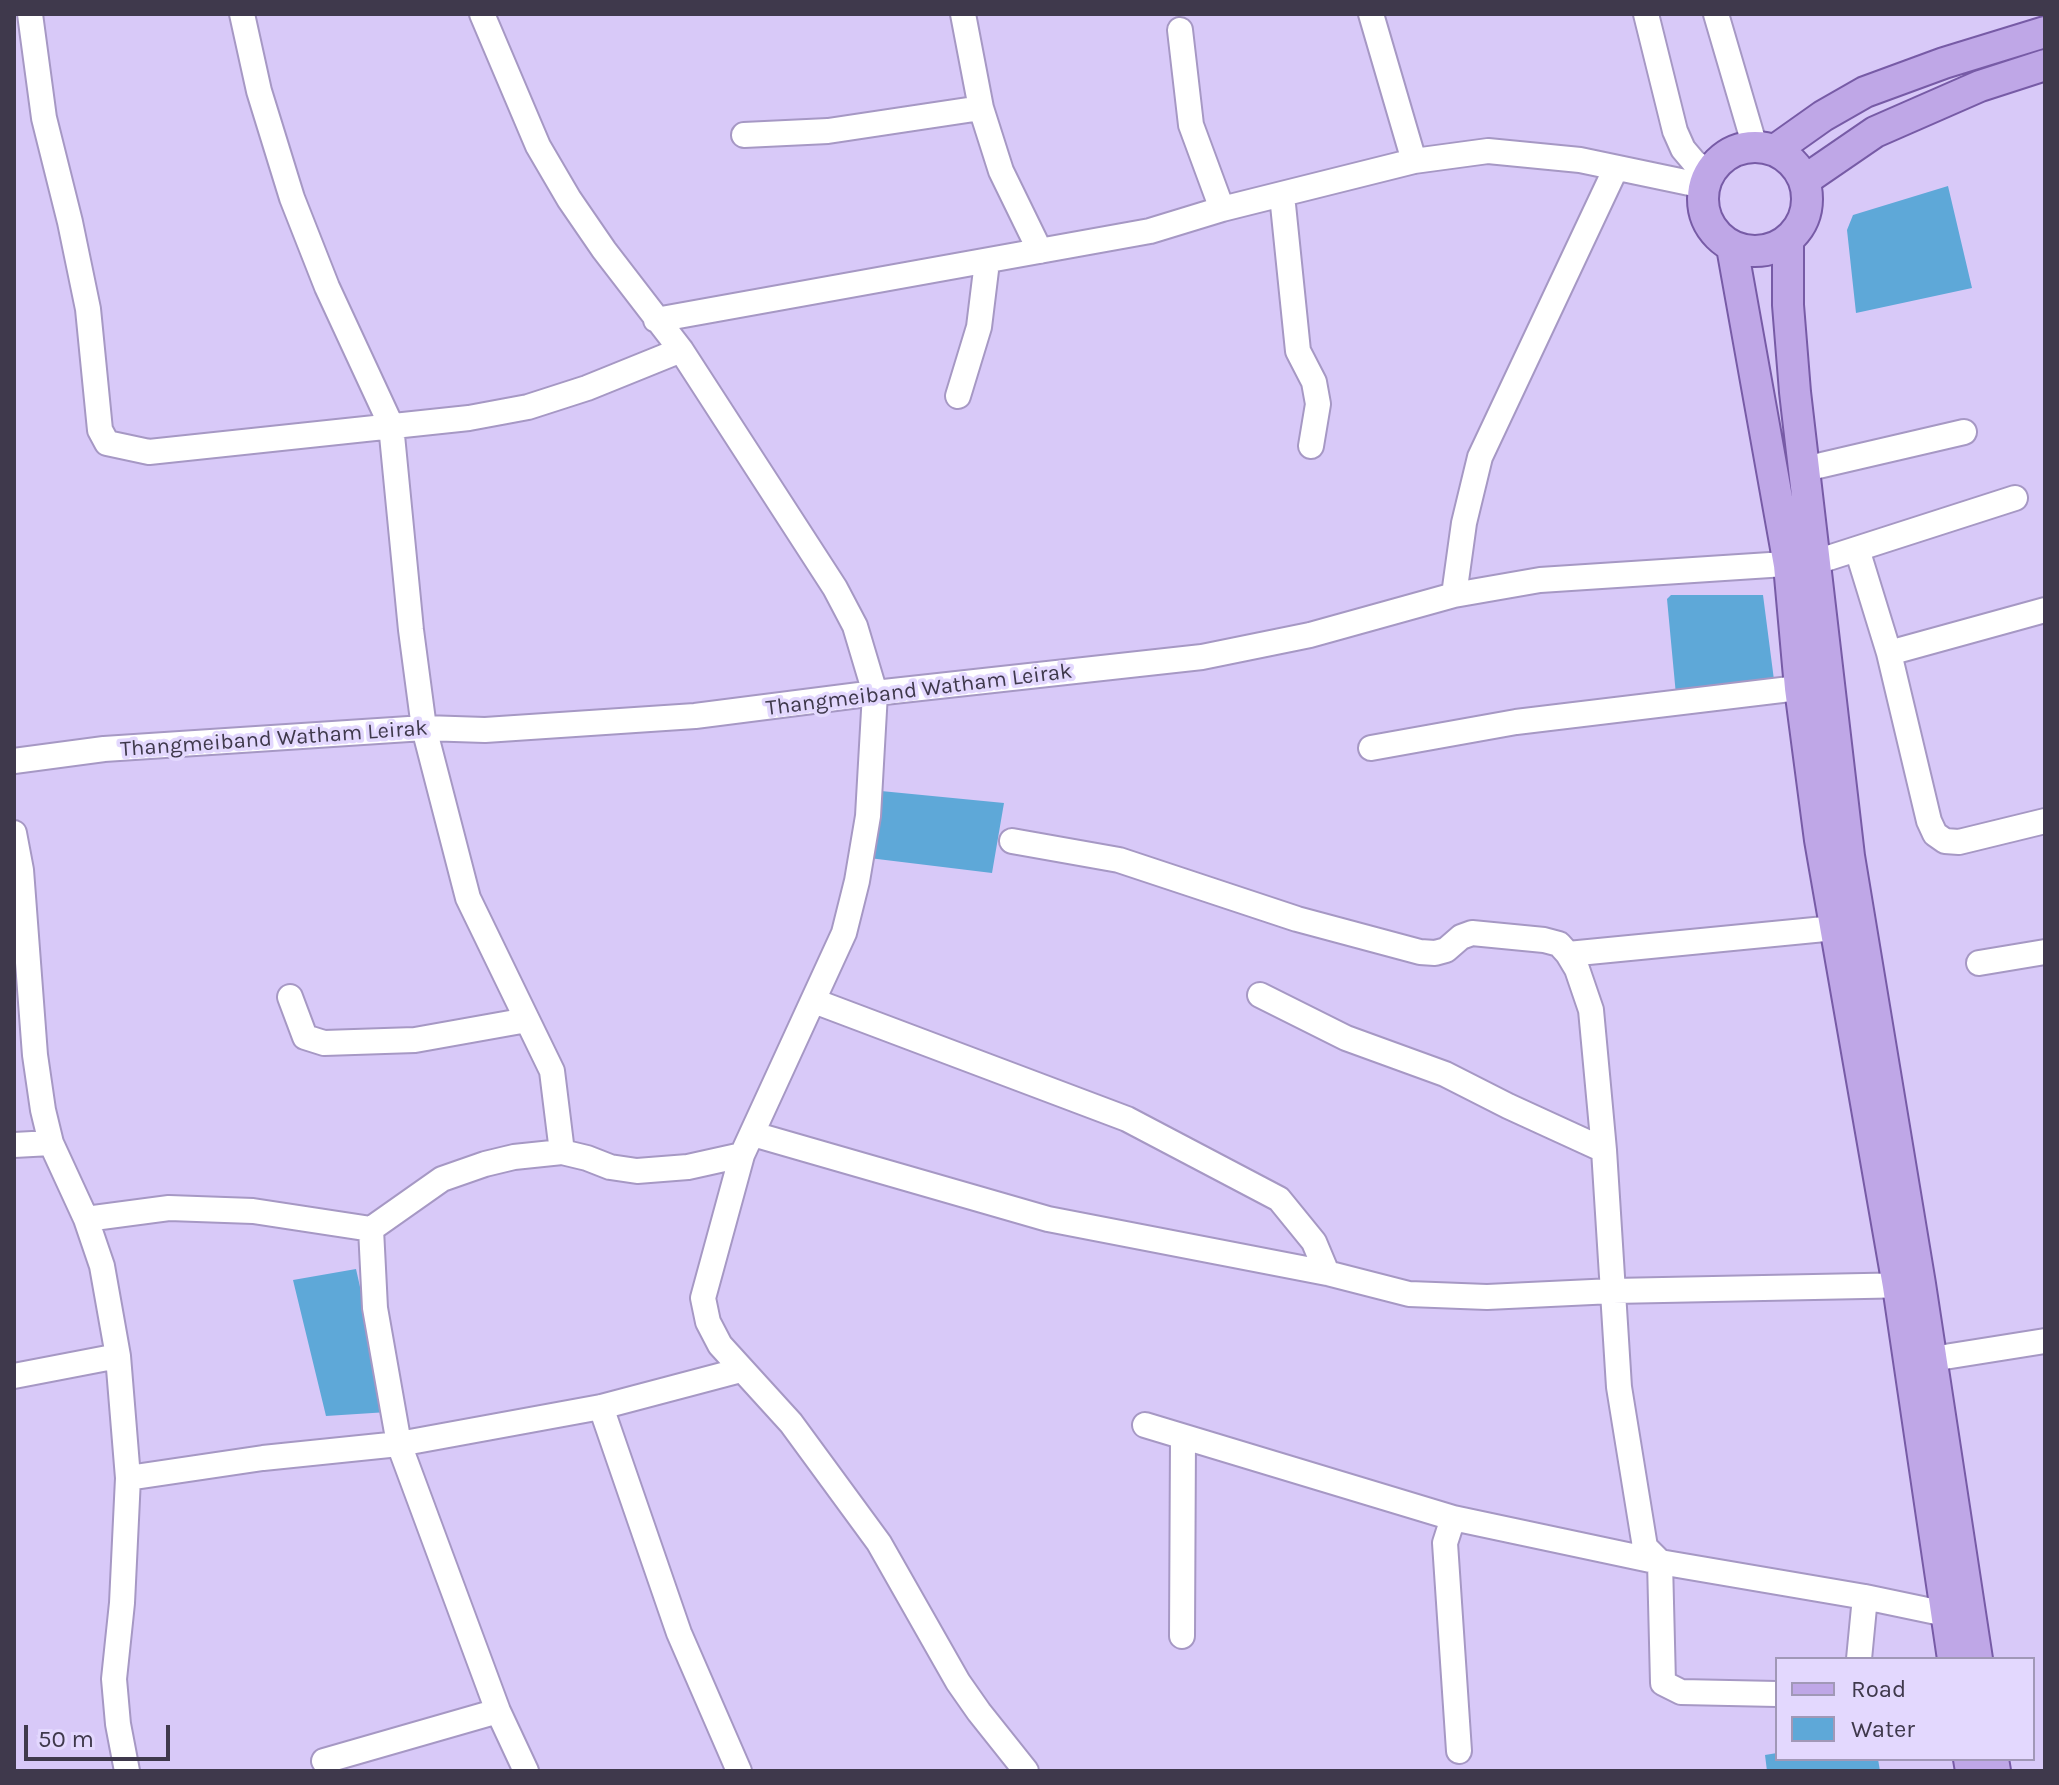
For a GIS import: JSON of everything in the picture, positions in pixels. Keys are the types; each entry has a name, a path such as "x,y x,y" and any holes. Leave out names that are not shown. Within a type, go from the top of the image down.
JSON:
{"main road":[{"path":"1765,148 1792,162 1805,180 1808,202 1802,223 1788,240 1768,250 1750,252 1732,247 1717,237 1707,222 1702,204 1707,180 1717,162 1735,151 1765,148 1865,92 1944,63 2045,32"},
{"path":"1805,180 1875,132 1980,86 2045,65"},
{"path":"1788,240 1791,348 1805,469 1803,564 1815,686 1820,840 1835,928 1909,1285 1932,1359 1977,1657"},
{"path":"1732,247 1803,564"},
{"path":"1815,686 1849,856 1865,964 1909,1285 1953,1657"}],"street":[{"path":"30,14 44,118 88,309 100,430 107,443 149,452 469,418 528,407 587,388 681,350"},
{"path":"242,14 259,91 292,198 327,287 391,425 424,728 468,898 552,1071 562,1152"},
{"path":"482,14 538,146 569,199 681,350 835,588 855,626 875,693 868,816 857,881 844,933 748,1144 703,1298 708,1322 720,1345 791,1423 879,1543 958,1682 1026,1771"},
{"path":"963,14 981,108 1001,171 1040,251"},
{"path":"1371,14 1414,161"},
{"path":"1646,14 1675,131 1683,149 1707,180"},
{"path":"1716,14 1765,148"},
{"path":"1180,30 1191,125 1222,209"},
{"path":"744,135 828,131 981,108"},
{"path":"656,320 1150,231 1222,209 1414,161 1488,151 1580,160 1707,180"},
{"path":"1454,595 1464,523 1480,457 1616,168"},
{"path":"1282,195 1298,351 1314,382 1318,404 1311,446"},
{"path":"958,396 979,327 987,262"},
{"path":"1805,469 1964,432"},
{"name":"Thangmeiband Watham Leirak","path":"14,761 104,749 424,728 485,730 680,718 1202,657 1310,635 1454,595 1540,580 1803,564 2015,498"},
{"path":"1857,549 1889,653 1929,821 1935,834 1945,841 1959,842 2045,821"},
{"path":"1889,653 2045,610"},
{"path":"1371,748 1516,722 1815,686"},
{"path":"14,833 21,870 35,1055 43,1110 51,1143 86,1219 102,1266 118,1356 128,1478 122,1603 114,1679 127,1771"},
{"path":"1012,841 1119,860 1297,919 1420,952 1446,950 1461,937 1472,933 1544,940 1559,944 1568,954 1577,969 1591,1010 1604,1150 1619,1387 1640,1506 1641,1531 1645,1547 1660,1562 1663,1683 1681,1692 1775,1694"},
{"path":"1568,954 1835,928"},
{"path":"1979,963 2045,952"},
{"path":"1260,995 1346,1038 1445,1074 1604,1150"},
{"path":"290,997 305,1037 324,1043 415,1040 527,1020"},
{"path":"814,1001 1127,1119 1279,1199 1314,1242 1327,1273"},
{"path":"14,1145 51,1143"},
{"path":"86,1219 183,1208 253,1211 371,1229 442,1179 514,1157 562,1152 610,1167 637,1171 688,1167 748,1144 1048,1219 1327,1273 1409,1294 1445,1298 1909,1285"},
{"path":"371,1229 375,1308 399,1444 498,1711 526,1771"},
{"path":"1932,1359 2045,1341"},
{"path":"14,1376 118,1356"},
{"path":"128,1478 263,1458 399,1444 601,1407 741,1370"},
{"path":"601,1407 679,1633 739,1771"},
{"path":"1145,1425 1453,1518 1660,1562 1946,1614"},
{"path":"1182,1636 1183,1438"},
{"path":"1453,1518 1445,1543 1459,1751"},
{"path":"1859,1657 1865,1597"},
{"path":"324,1761 498,1711"}],"water":[{"path":"1948,186 1972,288 1856,313 1847,230 1853,215"},
{"path":"1671,595 1763,595 1774,680 1676,695 1667,599"},
{"path":"881,791 1004,803 992,873 869,858"},
{"path":"356,1269 388,1412 326,1416 293,1280"},
{"path":"1775,1753 1775,1761 1878,1761 1880,1771 1767,1771 1765,1755"}]}
